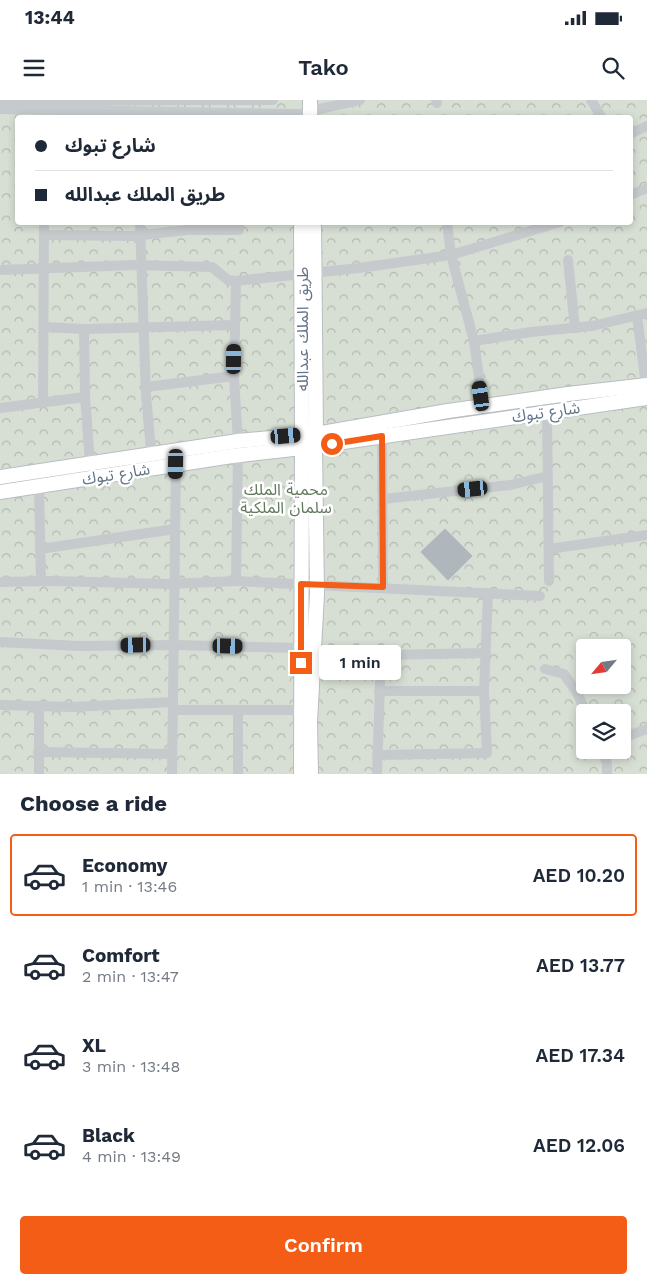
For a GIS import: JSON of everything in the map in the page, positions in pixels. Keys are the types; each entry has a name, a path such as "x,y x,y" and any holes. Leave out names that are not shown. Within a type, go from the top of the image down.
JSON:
{"main road":[{"name":"طريق الملك عبدالله","path":"300,774 301,710 307,649 317,586 309,441 308,274 302,225"},
{"name":"طريق الملك عبدالله","path":"308,274 314,225"},
{"name":"شارع تبوك","path":"0,492 238,455 483,406 647,391"},
{"name":"شارع تبوك","path":"0,477 238,440 309,441 382,436 547,412 647,391"},
{"name":"طريق الملك عبدالله","path":"309,441 301,584 307,649 311,774"}],"street":[{"path":"0,101 273,100"},
{"path":"0,109 46,114 241,115 306,110 360,100"},
{"path":"591,100 600,115"},
{"path":"633,133 647,126"},
{"path":"633,194 647,188"},
{"path":"43,402 44,225"},
{"path":"140,225 146,387 153,468"},
{"path":"44,235 141,235 188,230 239,230 239,225"},
{"path":"447,225 451,255 474,342 483,406"},
{"path":"0,270 142,265 212,267 228,280 236,281 308,274 451,255 550,225"},
{"path":"568,260 575,328"},
{"path":"236,281 234,376 238,440"},
{"path":"474,342 531,332 575,328 642,315 647,402"},
{"path":"44,327 84,329 235,325"},
{"path":"84,329 85,397 90,464"},
{"path":"146,387 234,376"},
{"path":"0,408 85,397"},
{"path":"547,412 550,581"},
{"path":"382,436 383,587"},
{"path":"236,581 238,455"},
{"path":"172,774 176,464"},
{"path":"383,499 510,485 548,476"},
{"path":"39,486 41,581"},
{"path":"40,549 175,529"},
{"path":"549,549 647,534"},
{"path":"0,582 174,584 236,581 540,596"},
{"path":"377,755 487,753 484,691 488,592"},
{"path":"0,642 79,646 174,645 307,649 381,656 486,653"},
{"path":"377,774 381,656"},
{"path":"545,668 564,674 582,704"},
{"path":"379,691 484,691"},
{"path":"0,705 73,707 173,706 238,710 301,710"},
{"path":"38,774 39,706"},
{"path":"238,710 238,774"},
{"path":"631,735 647,729"},
{"path":"38,752 172,754"},
{"path":"605,759 607,774"}],"green space":[{"name":"محمية الملك سلمان الملكية","path":"0,100 647,100 647,774 0,774"}],"building":[{"path":"445,528 473,556 448,581 420,552"}],"route":[{"path":"301,663 301,584 383,587 382,436 332,444"}]}
